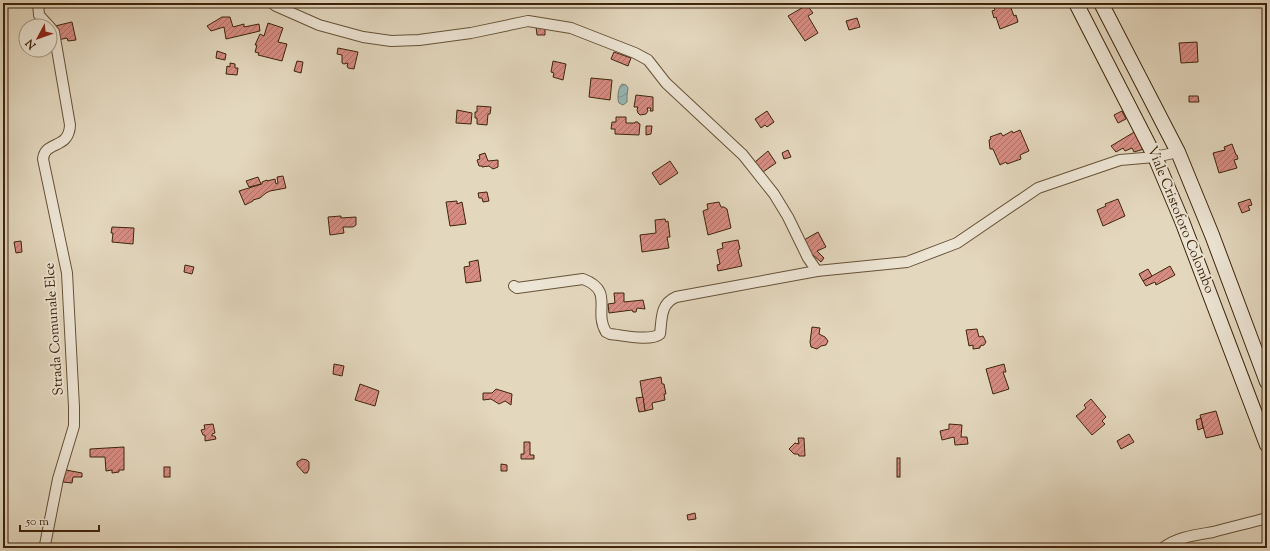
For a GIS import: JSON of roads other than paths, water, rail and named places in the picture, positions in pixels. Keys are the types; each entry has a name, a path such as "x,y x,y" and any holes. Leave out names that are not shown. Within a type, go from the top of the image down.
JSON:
{"main road":[{"name":"Viale Cristoforo Colombo","path":"1076,3 1156,157 1267,445"},
{"name":"Viale Cristoforo Colombo","path":"1106,6 1178,152 1212,235 1267,382"}],"street":[{"name":"Strada Comunale Elce","path":"38,3 40,15 43,18"},
{"path":"272,3 319,25 363,37 391,41 419,40 470,33 528,20 571,28 635,53 648,60 666,83 743,155 774,194 788,217 808,258 817,271"},
{"name":"Strada Comunale Elce","path":"46,548 45,545 50,516 58,479 74,426 67,273 43,159 44,153 49,147 61,142 69,133 70,125 58,55"},
{"path":"514,286 517,288 583,279 592,283 599,289 603,322 606,332 610,334 650,338 657,337 660,334 662,312 666,304 676,297 817,271 907,262 957,243 1038,188 1120,160 1156,157 1178,152"},
{"path":"1163,548 1173,542 1185,538 1267,518"}],"water":[{"path":"622,84 626,85 628,88 627,102 623,105 619,103 618,99 619,90"}]}
